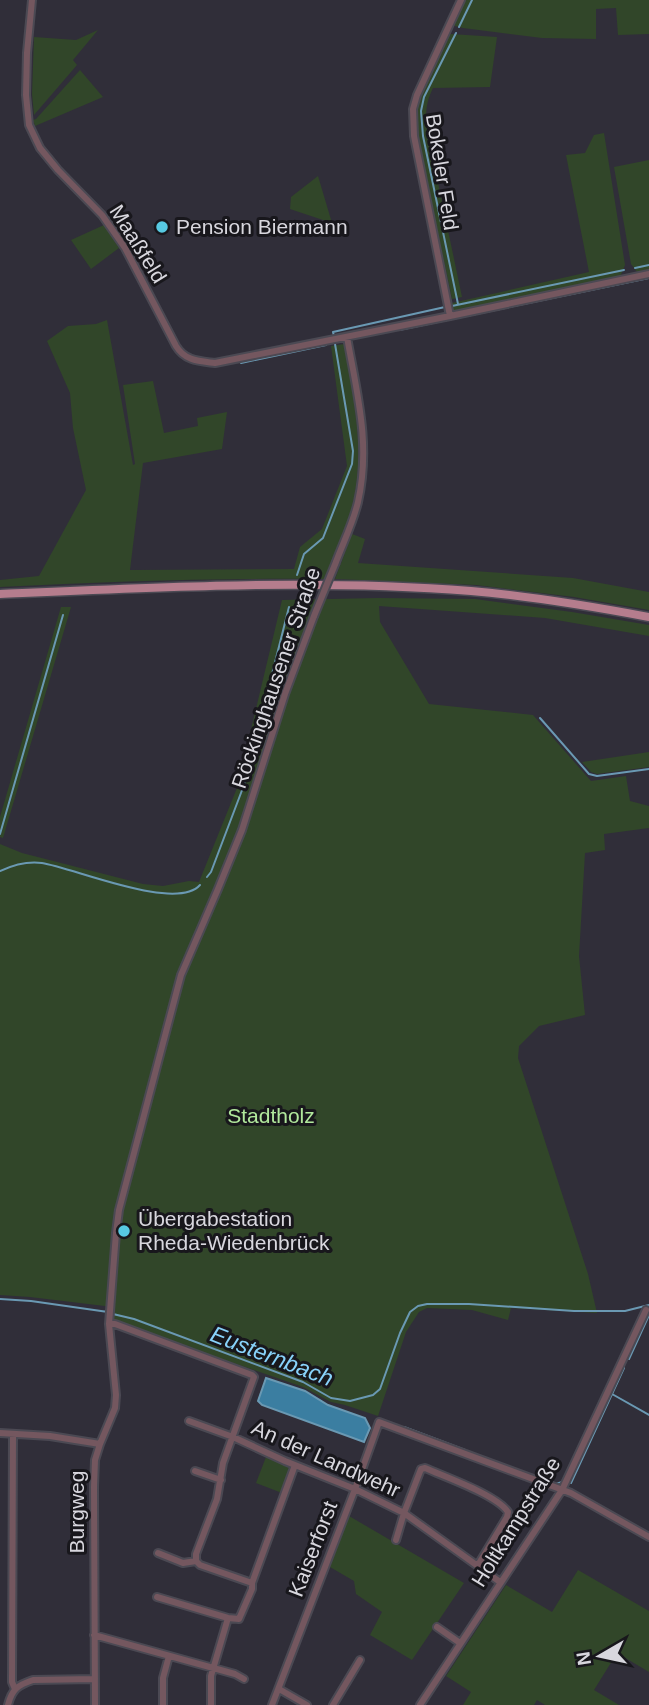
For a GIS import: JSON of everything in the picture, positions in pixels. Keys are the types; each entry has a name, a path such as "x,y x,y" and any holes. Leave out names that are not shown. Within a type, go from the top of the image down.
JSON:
{"main road":[{"path":"0,594 186,586 424,588 573,603 649,617"}],"street":[{"name":"Maaßfeld","path":"32,0 27,53 26,95 29,125 40,148 102,215 125,248 180,353 196,361 215,363 347,337"},
{"name":"Bokeler Feld","path":"450,316 414,136 413,109 416,95 461,0"},
{"path":"347,337 649,274"},
{"name":"Röckinghausener Straße","path":"109,1321 119,1210 175,992 242,830 285,694 358,502 364,455 363,426 347,337"},
{"name":"Holtkampstraße","path":"420,1705 562,1490 646,1310"},
{"name":"An der Landwehr","path":"109,1321 252,1375 254,1380 233,1437"},
{"name":"Burgweg","path":"95,1705 95,1460 116,1408 109,1321"},
{"name":"An der Landwehr","path":"189,1420 355,1489 404,1513 500,1582"},
{"name":"Kaiserforst","path":"272,1705 379,1422 562,1490"},
{"path":"0,1433 50,1436 100,1444"},
{"path":"13,1434 12,1682 15,1689"},
{"path":"233,1437 223,1463 217,1499 196,1554 196,1561 200,1565 252,1583"},
{"path":"157,1597 239,1619 295,1465"},
{"path":"404,1513 421,1469 425,1468 486,1495 506,1508 507,1517 478,1565"},
{"path":"195,1471 221,1480"},
{"path":"562,1490 649,1536"},
{"name":"An der Landwehr","path":"396,1540 404,1513"},
{"path":"158,1553 183,1563 196,1561"},
{"path":"211,1705 211,1676 228,1618"},
{"path":"436,1627 460,1643"},
{"path":"94,1635 235,1674 244,1679"},
{"path":"163,1705 163,1678 169,1656"},
{"path":"333,1705 360,1660"},
{"path":"0,1702 9,1705 15,1689 33,1681 95,1679"},
{"path":"279,1689 307,1705"}],"green space":[{"path":"464,0 649,0 649,34 618,35 616,8 596,9 596,39 542,38 463,28 453,23"},
{"path":"98,30 73,60 77,65 34,115 34,37 76,40"},
{"path":"451,34 497,37 490,87 433,88 427,105 428,135 462,297 452,299 418,138 416,111 419,96 446,38"},
{"path":"80,70 103,97 35,126 33,120"},
{"path":"604,133 625,265 620,277 454,313 452,303 589,272 566,155 585,153 594,135"},
{"path":"649,160 649,270 637,272 631,264 614,167"},
{"path":"318,176 332,223 290,209 291,197"},
{"path":"104,225 119,248 91,269 71,240"},
{"path":"107,320 133,465 135,464 123,385 153,381 164,433 198,426 197,418 227,412 222,449 143,463 130,570 294,569 300,547 322,529 347,466 331,346 344,344 358,440 357,479 348,519 324,579 162,580 0,587 0,580 39,576 86,490 73,428 70,393 47,341 68,326 96,324"},
{"path":"352,534 365,539 358,563 573,578 649,592 649,610 574,597 476,585 335,579"},
{"name":"Stadtholz","path":"475,599 649,625 649,636 545,618 379,606 380,622 429,704 533,715 591,781 626,776 630,801 649,806 649,828 604,834 605,850 585,853 579,956 585,1015 539,1026 519,1046 518,1058 588,1274 597,1313 511,1308 508,1320 472,1310 427,1308 419,1312 406,1332 378,1416 331,1402 303,1387 112,1321 113,1307 0,1295 0,844 22,853 143,884 163,886 199,882 237,788 282,600"},
{"path":"61,607 71,607 3,838 0,837 0,817"},
{"path":"649,752 649,767 597,774 591,772 582,762"},
{"path":"266,1457 288,1467 290,1471 282,1493 256,1483"},
{"path":"349,1516 464,1583 412,1660 370,1635 382,1612 356,1594 354,1581 330,1567"},
{"path":"578,1570 649,1611 649,1672 617,1653 594,1690 619,1705 545,1705 537,1700 534,1705 463,1705 471,1692 446,1676 506,1585 552,1612"}],"water":[{"path":"266,1378 305,1391 328,1405 365,1418 370,1428 364,1442 262,1405 258,1401"}],"waterway":[{"path":"459,27 472,0"},
{"path":"456,33 424,97 421,111 423,136 458,304"},
{"path":"635,268 649,265"},
{"path":"452,306 624,270"},
{"path":"399,330 649,278"},
{"path":"334,336 333,332 445,307"},
{"path":"297,575 304,554 323,538 352,464 353,451 335,344"},
{"path":"241,363 326,345"},
{"path":"207,877 244,785 289,607"},
{"path":"0,834 63,615"},
{"path":"540,718 589,774 597,776 649,769"},
{"path":"0,871 21,864 42,863 124,886 170,894 188,892 200,885"},
{"name":"Eusternbach","path":"0,1299 108,1312"},
{"name":"Eusternbach","path":"113,1314 134,1319 303,1382 331,1398 350,1401 373,1395 380,1389 400,1333 410,1312 418,1306 469,1304 574,1311 625,1311 649,1305"},
{"path":"629,1359 649,1315"},
{"path":"624,1368 612,1394 649,1415"},
{"path":"571,1483 612,1394"},
{"path":"404,1427 465,1450"},
{"path":"472,1453 556,1484 562,1482"}],"place":[{"name":"Pension Biermann","path":"162,227"},
{"name":"Übergabestation Rheda-Wiedenbrück","path":"124,1231"}]}
